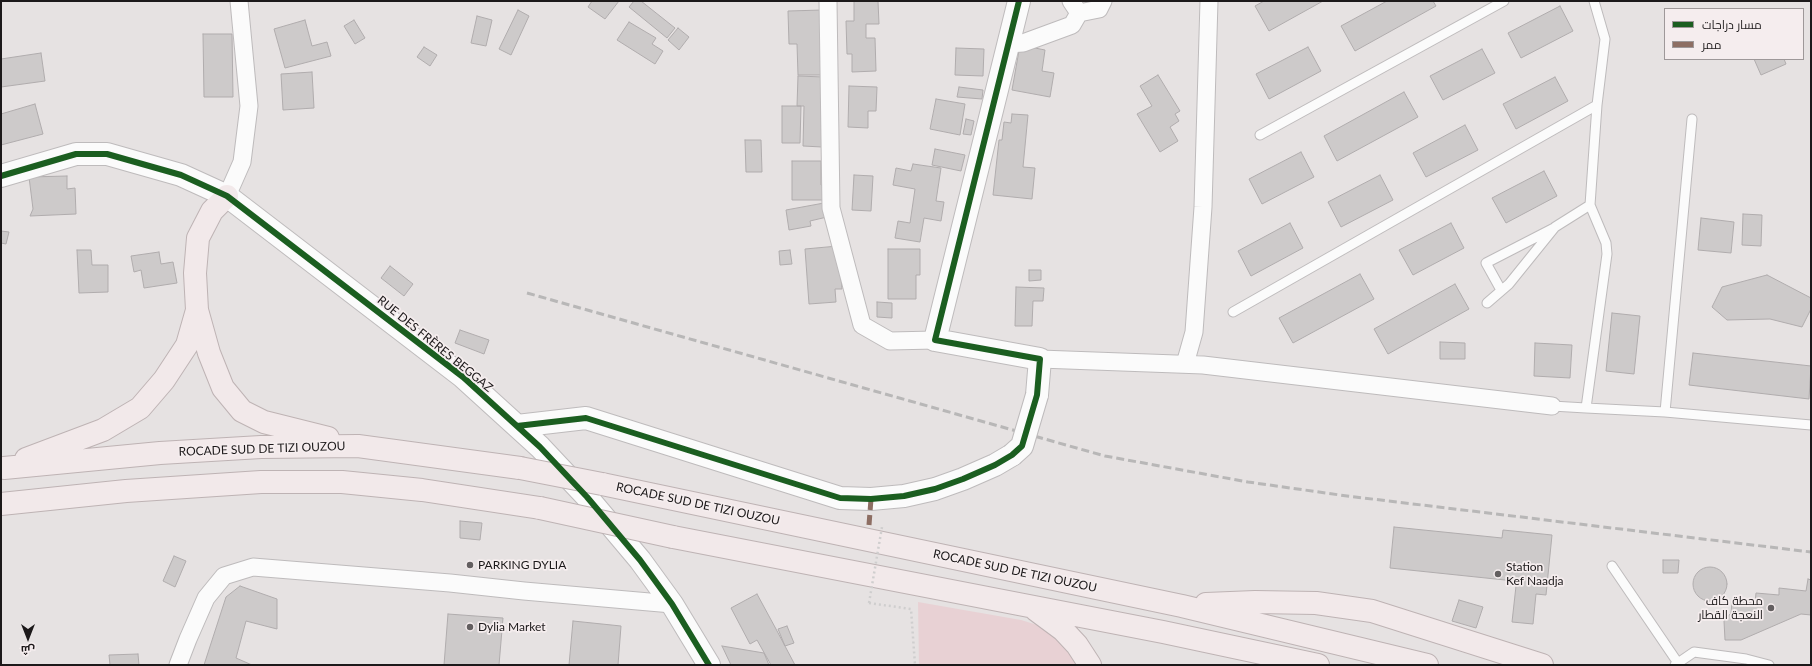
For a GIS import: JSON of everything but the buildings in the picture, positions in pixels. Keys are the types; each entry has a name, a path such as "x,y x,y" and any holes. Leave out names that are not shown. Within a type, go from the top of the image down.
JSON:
{"highway":[{"path":"227,196 212,212 198,238 195,274 197,310 209,353 223,388 242,411 264,422 358,446"},
{"path":"3,468 103,430 140,408 164,380 187,345 197,310"},
{"name":"ROCADE SUD DE TIZI OUZOU","path":"3,468 184,451 261,446 358,446 520,468 1182,606 1427,665"},
{"path":"1,504 126,491 253,482 335,482 422,490 540,508 674,537 1164,632 1318,665"},
{"path":"1182,606 1255,602 1316,603 1372,611 1542,665"},
{"path":"1031,607 1063,630 1077,645 1090,665"}],"street":[{"path":"227,196 242,162 249,106 239,1"},
{"path":"828,1 831,208 862,325 890,341 935,340 1040,359 1185,364 1552,406"},
{"path":"935,340 1019,1"},
{"path":"1008,44 1023,43 1072,25 1075,7 1099,9 1103,1"},
{"path":"1185,364 1194,332 1203,207 1209,1"},
{"name":"RUE DES FRÈRES BEGGAZ","path":"1,176 76,154 107,154 181,175 227,196 463,377 540,446 587,497 640,560 672,604 709,665"},
{"path":"516,426 586,418 840,498 871,499 904,496 935,489 995,466 1012,455 1022,446 1037,395 1040,359"},
{"path":"178,665 206,598 224,576 253,567 450,582 524,591 672,604"}],"lane":[{"path":"1260,135 1504,1"},
{"path":"1586,408 1607,254 1606,243 1590,205 1597,105 1605,39 1594,1"},
{"path":"1233,312 1597,105"},
{"path":"1665,412 1692,119"},
{"path":"1501,290 1486,263 1555,227 1590,205"},
{"path":"1487,303 1509,284 1555,227"},
{"path":"1552,406 1665,412 1811,425"},
{"path":"1612,566 1677,664 1694,652 1746,659 1769,665"}],"path":[{"path":"882,527 869,603 912,609 915,665"}],"shaded area":[{"path":"918,602 1021,620 1044,627 1068,648 1078,665 919,665"}],"railway":[{"path":"527,293 1105,456 1248,482 1347,496 1811,552"}],"marked path":[{"path":"869,525 871,499"}],"cycle path":[{"path":"517,426 586,418 840,498 871,499 904,496 935,489 995,465 1012,455 1022,446 1037,395 1040,359 935,340 1019,1"},
{"path":"1,176 76,154 107,154 181,175 227,196 463,377 540,447 587,497 640,560 672,604 709,665"}],"place":[{"name":"PARKING DYLIA","path":"470,565"},
{"name":"Station Kef Naadja","path":"1498,574"},
{"name":"محطة كاف النعجة القطار","path":"1771,608"},
{"name":"Dylia Market","path":"470,627"}]}
